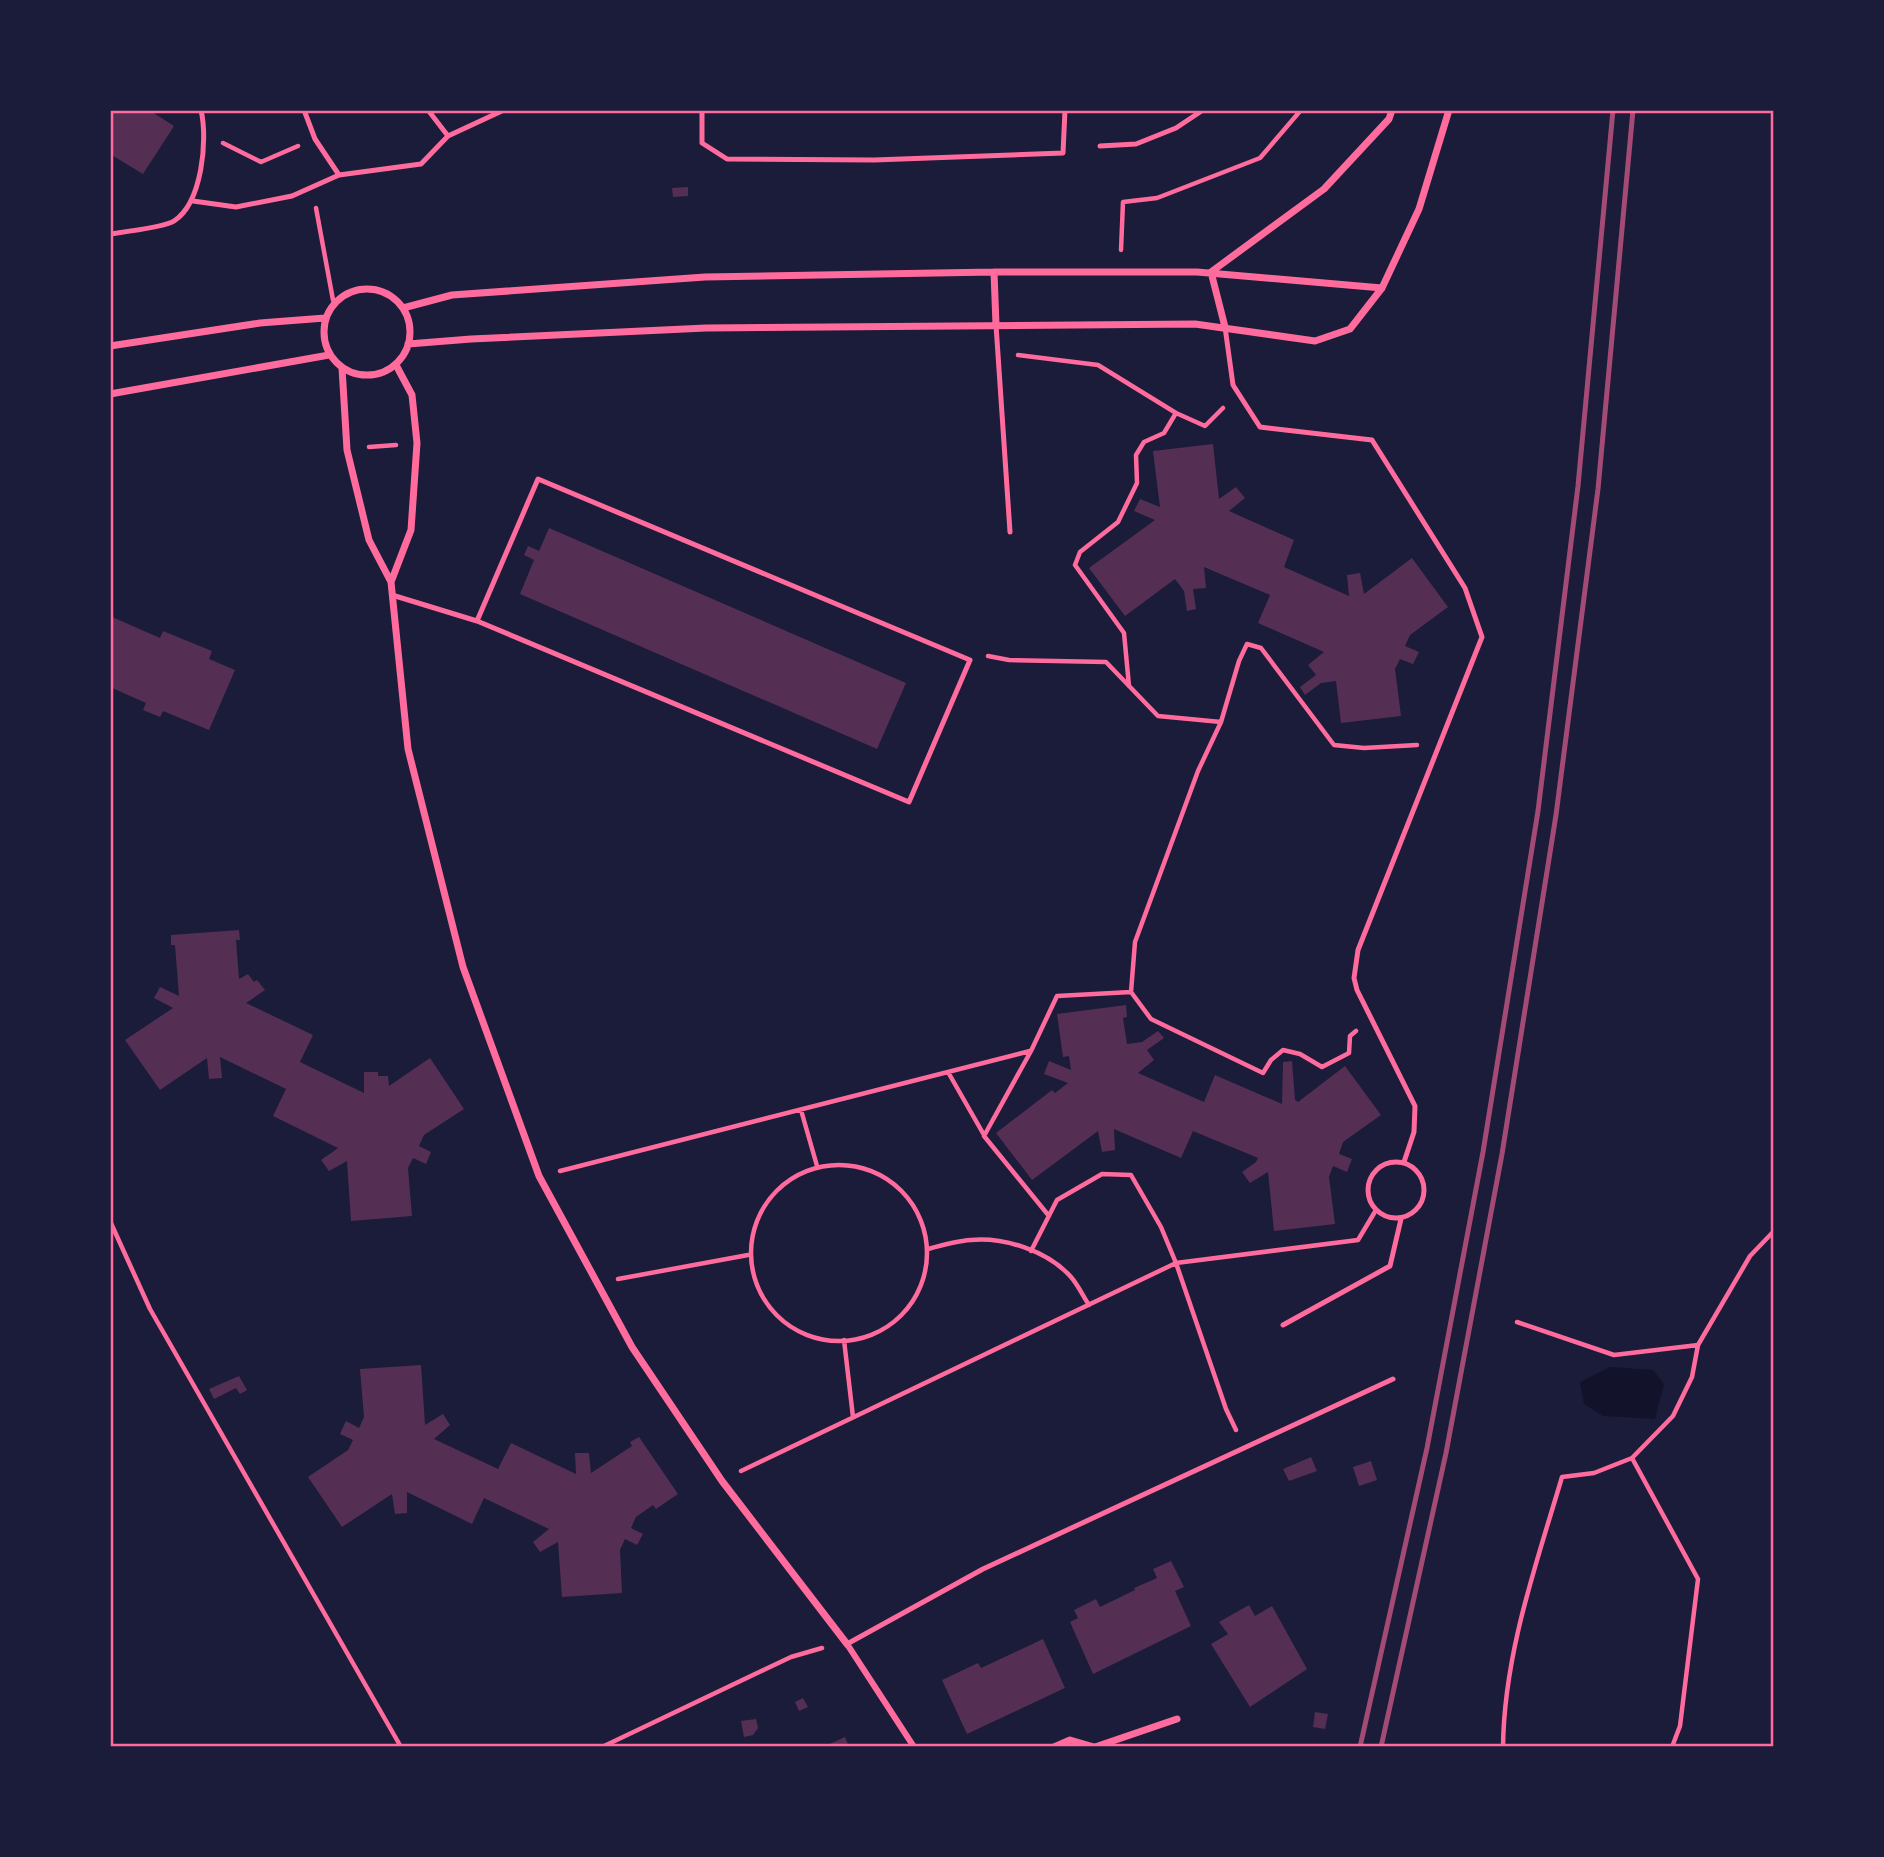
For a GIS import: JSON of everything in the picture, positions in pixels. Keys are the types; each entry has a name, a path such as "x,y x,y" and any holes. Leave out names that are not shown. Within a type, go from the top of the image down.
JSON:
{"street":[{"path":"1211,272 1324,189 1389,119 1392,110"},
{"path":"408,344 706,328 1195,324 1315,341 1350,329 1382,288 1419,209 1449,110"},
{"path":"994,272 996,325"},
{"path":"403,308 452,295 705,277 994,272 1211,272 1382,288"},
{"path":"1211,272 1225,327"},
{"path":"361,289 377,290 392,297 403,308 410,326 408,344 396,365 369,376 355,374 342,368 329,355 323,337 326,318 334,304 346,294 361,289"},
{"path":"110,346 260,323 326,318"},
{"path":"110,394 329,355"},
{"path":"396,365 412,395 417,443 411,530 391,582 408,750 463,967 539,1176 632,1347 722,1481 847,1644 914,1747"},
{"path":"342,368 347,450 369,540 391,582"},
{"path":"1054,1747 1070,1740 1095,1747 1177,1719"}],"lane":[{"path":"110,234 174,222 193,201 202,157 204,133 201,110"},
{"path":"304,110 315,139 339,175"},
{"path":"428,110 448,136"},
{"path":"193,201 236,207 292,196 339,175 421,164 448,136 504,110"},
{"path":"702,110 702,143 727,159 861,160 1063,153 1065,110"},
{"path":"1100,146 1136,144 1176,128 1203,110"},
{"path":"996,325 1010,532"},
{"path":"1225,327 1233,385 1260,427 1372,440 1465,588 1482,637 1358,950 1354,978 1357,990 1415,1106 1414,1132 1404,1162"},
{"path":"391,594 477,621 909,802 970,660 538,479 477,621"},
{"path":"1404,1162 1419,1173 1424,1191 1418,1208 1401,1219 1384,1216 1376,1210 1368,1194 1371,1176 1385,1164 1404,1162"},
{"path":"1283,1325 1390,1266 1401,1219"},
{"path":"847,1644 984,1569 1393,1379"}],"path":[{"path":"1120,271 1123,202 1157,198 1259,158 1301,110"},
{"path":"204,133 261,162 315,139"},
{"path":"312,187 334,304"},
{"path":"996,352 1098,365 1176,413 1205,426 1238,392"},
{"path":"1129,686 1124,633 1075,565 1080,552 1118,522 1138,483 1136,454 1144,442 1164,433 1176,413"},
{"path":"361,448 396,444"},
{"path":"1371,1015 1350,1036 1349,1053 1340,1058 1322,1067 1300,1054 1283,1050 1271,1060 1263,1073 1151,1019 1130,992 1135,942 1198,771 1221,722 1239,661 1247,644 1261,648 1334,745 1364,748 1439,744"},
{"path":"970,660 991,656 1009,660 1107,662 1158,716 1221,722"},
{"path":"984,1136 1031,1051 1056,996 1130,992"},
{"path":"539,1176 1031,1051"},
{"path":"948,1072 984,1136 1049,1216"},
{"path":"801,1110 817,1166"},
{"path":"817,1166 844,1167 872,1174 894,1186 916,1206 928,1249 925,1276 906,1309 877,1332 844,1340 802,1331 771,1308 752,1273 748,1255 749,1238 764,1206 776,1191 817,1166"},
{"path":"1031,1251 1057,1200 1102,1174 1132,1175 1161,1227 1176,1263 1226,1409"},
{"path":"722,1481 1176,1263 1359,1240 1376,1210"},
{"path":"110,1221 150,1309 401,1747"},
{"path":"1503,1747 1509,1672 1525,1604 1562,1477 1594,1473 1633,1458 1672,1416 1692,1377 1698,1345 1750,1256 1774,1231"},
{"path":"928,1249 985,1240 1043,1255 1070,1277 1089,1305"},
{"path":"598,1283 748,1255"},
{"path":"1517,1322 1614,1354 1698,1345"},
{"path":"844,1340 847,1386 853,1417"},
{"path":"1633,1458 1698,1579 1680,1726 1671,1747"},
{"path":"601,1747 791,1657 847,1644"}],"shaded area":[{"path":"1610,1367 1653,1370 1664,1384 1655,1419 1603,1416 1584,1404 1580,1382"}],"building":[{"path":"110,110 149,110 174,126 143,174 110,154"},
{"path":"688,187 688,196 673,197 672,188"},
{"path":"1213,444 1219,499 1236,487 1245,498 1229,511 1294,540 1284,567 1349,596 1347,575 1360,573 1364,594 1412,558 1448,607 1410,635 1405,646 1419,652 1413,664 1400,659 1395,669 1401,716 1341,723 1336,681 1321,683 1305,695 1300,687 1316,675 1308,665 1324,652 1258,623 1270,595 1204,567 1206,588 1193,589 1196,609 1187,611 1184,591 1175,579 1125,616 1089,568 1155,520 1134,511 1140,499 1160,507 1153,451"},
{"path":"549,528 906,683 877,749 520,594 534,560 524,555 528,546 539,551"},
{"path":"110,616 160,638 163,631 212,651 209,659 235,670 209,730 163,711 160,717 143,710 146,703 110,687"},
{"path":"239,930 240,940 236,940 239,979 248,974 265,990 246,1003 313,1035 300,1062 364,1093 364,1072 378,1072 378,1076 388,1076 389,1086 430,1058 464,1109 424,1135 419,1146 431,1152 426,1164 413,1158 408,1168 412,1216 351,1221 347,1161 329,1171 321,1160 338,1148 273,1116 286,1089 220,1057 222,1078 209,1079 207,1058 160,1090 125,1040 173,1008 154,998 160,987 179,996 175,945 171,945 171,935"},
{"path":"1126,1005 1127,1017 1123,1018 1127,1044 1142,1042 1158,1031 1164,1038 1147,1050 1154,1060 1138,1073 1204,1102 1215,1075 1282,1104 1283,1062 1292,1061 1295,1100 1298,1102 1345,1066 1381,1115 1343,1142 1339,1154 1352,1159 1347,1172 1333,1166 1329,1177 1335,1224 1274,1231 1268,1172 1250,1183 1242,1172 1258,1158 1193,1131 1181,1158 1114,1129 1115,1150 1102,1152 1098,1131 1032,1180 996,1133 1052,1090 1055,1093 1068,1083 1044,1074 1049,1061 1071,1070 1069,1056 1063,1057 1057,1014"},
{"path":"421,1365 425,1425 443,1414 450,1425 434,1439 498,1469 511,1443 576,1474 575,1453 589,1453 591,1473 632,1446 630,1442 639,1437 678,1494 656,1509 653,1505 636,1517 631,1528 643,1534 637,1545 625,1539 620,1550 622,1593 562,1597 558,1542 540,1552 533,1542 549,1529 484,1498 472,1524 407,1492 407,1513 395,1514 392,1494 342,1527 308,1477 348,1450 353,1440 340,1434 346,1421 359,1428 364,1417 360,1369"},
{"path":"239,1376 247,1390 240,1394 236,1388 214,1399 209,1389"},
{"path":"1311,1457 1317,1471 1289,1481 1283,1469"},
{"path":"1371,1461 1377,1480 1359,1486 1353,1467"},
{"path":"1171,1561 1184,1587 1175,1591 1191,1626 1093,1674 1070,1622 1078,1618 1074,1610 1096,1599 1100,1607 1135,1590 1134,1588 1157,1578 1153,1569"},
{"path":"1249,1605 1255,1616 1272,1606 1307,1669 1250,1707 1211,1644 1228,1634 1219,1622"},
{"path":"1043,1639 1065,1688 967,1734 942,1680 978,1663 981,1668"},
{"path":"803,1698 808,1707 799,1711 795,1702"},
{"path":"1315,1712 1328,1714 1325,1729 1313,1727"},
{"path":"756,1719 758,1728 753,1735 744,1737 741,1721"},
{"path":"845,1737 849,1747 823,1747"}],"railway":[{"path":"1360,1747 1427,1448 1483,1152 1538,811 1578,486 1613,110"},
{"path":"1381,1747 1446,1453 1502,1154 1556,815 1598,489 1633,110"}]}
